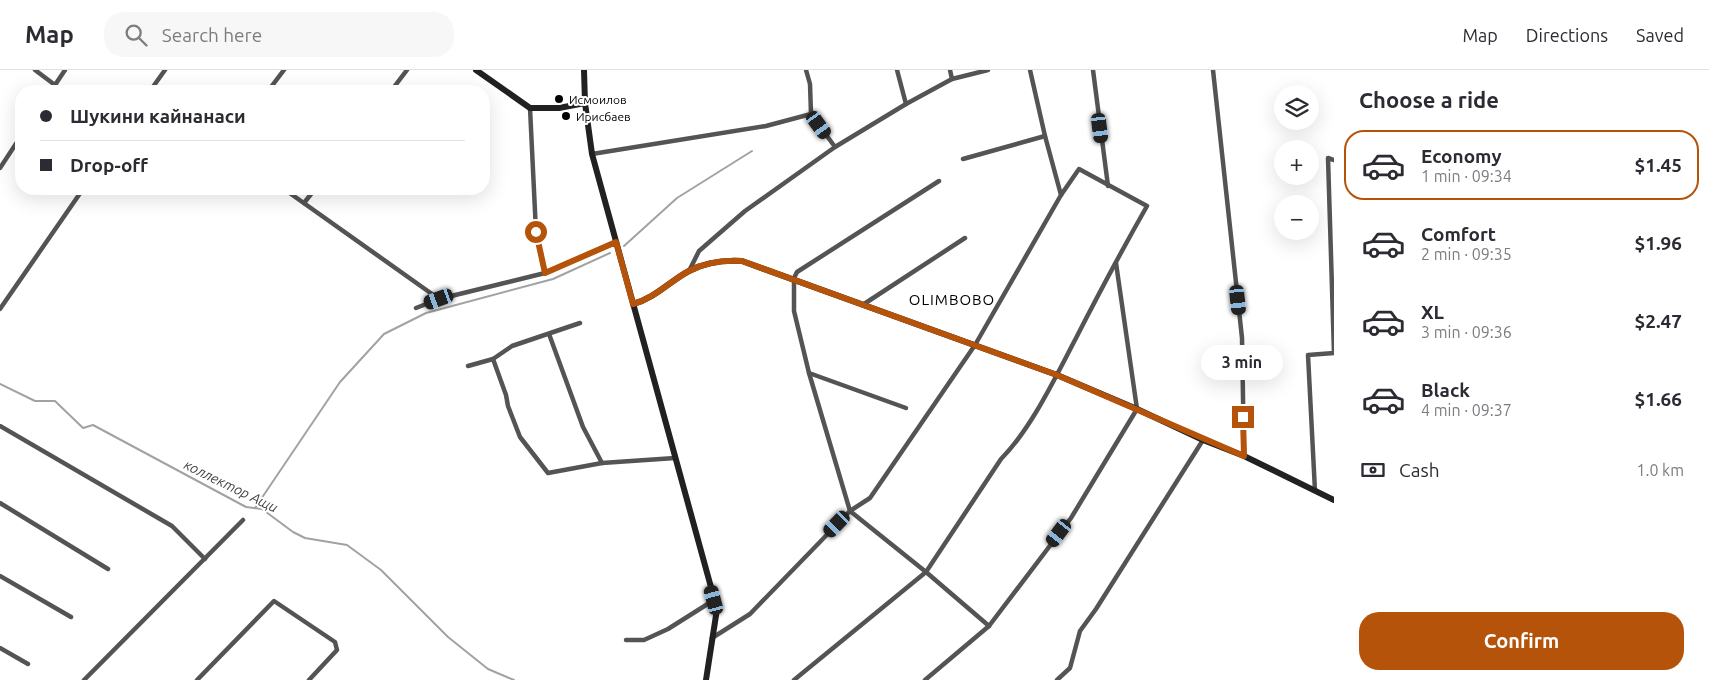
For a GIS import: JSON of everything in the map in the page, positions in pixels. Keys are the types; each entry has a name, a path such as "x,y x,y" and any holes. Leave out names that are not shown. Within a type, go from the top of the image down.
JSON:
{"main road":[{"path":"476,70 530,108 559,108 585,103"},
{"path":"584,70 585,103 592,154 717,609 706,680"},
{"path":"633,304 644,301 689,271 717,261 742,261 794,278 1057,375 1203,440 1244,456 1334,500"}],"street":[{"path":"34,70 55,85 65,70"},
{"path":"155,85 165,70"},
{"path":"273,85 284,70"},
{"path":"395,85 407,70"},
{"path":"806,70 810,84 811,114 835,147"},
{"path":"897,70 906,104"},
{"path":"950,70 952,79"},
{"path":"689,271 699,251 745,211 835,147 906,104 952,79 988,70"},
{"path":"1030,70 1061,195"},
{"path":"1093,70 1108,186"},
{"path":"1213,70 1242,338 1244,456"},
{"path":"530,108 536,232 545,273"},
{"path":"592,154 766,126 811,114"},
{"path":"963,159 1045,136"},
{"path":"0,168 15,145"},
{"path":"1315,491 1308,354 1334,353 1328,158 1334,160"},
{"path":"712,638 750,614 850,511 870,498 974,345 1061,195 1079,169 1147,206 1116,261 1057,375 1015,444 1001,459 926,572 794,680"},
{"path":"940,181 797,272 794,278 794,311 850,511 989,626"},
{"path":"0,309 79,195"},
{"path":"293,195 439,299"},
{"path":"304,203 310,195"},
{"path":"864,304 965,238"},
{"path":"416,308 439,299 545,273 616,242"},
{"path":"925,680 989,626 1071,518 1137,409 1116,261"},
{"path":"468,366 493,358 512,346 580,324"},
{"path":"550,334 583,426 602,463"},
{"path":"493,358 520,437 548,473 602,463 675,458"},
{"path":"810,373 906,408"},
{"path":"0,426 172,526 205,559"},
{"path":"1057,680 1070,668 1080,631 1096,609 1203,440"},
{"path":"0,503 108,569"},
{"path":"84,680 243,520"},
{"path":"0,576 71,617"},
{"path":"626,640 644,640 668,629 714,600"},
{"path":"197,680 274,601 335,642 338,650 309,680"},
{"path":"0,648 28,664"}],"waterway":[{"path":"624,246 677,198 752,151"},
{"path":"255,508 340,382 384,334 426,313 553,279 610,253"},
{"name":"коллектор Ащи","path":"0,384 35,401 55,401 83,428 93,425 246,507 262,509 293,532 305,538 347,545 381,570 448,637 488,669 514,680"}],"place":[{"name":"Исмоилов","path":"559,99"},
{"name":"Ирисбаев","path":"566,116"}],"district":[{"name":"OLIMBOBO","path":"952,299"}],"route":[{"path":"536,232 545,273 616,242 633,304 644,301 689,271 702,265 717,261 742,261 794,278 1057,375 1203,440 1244,456 1243,417"}]}
